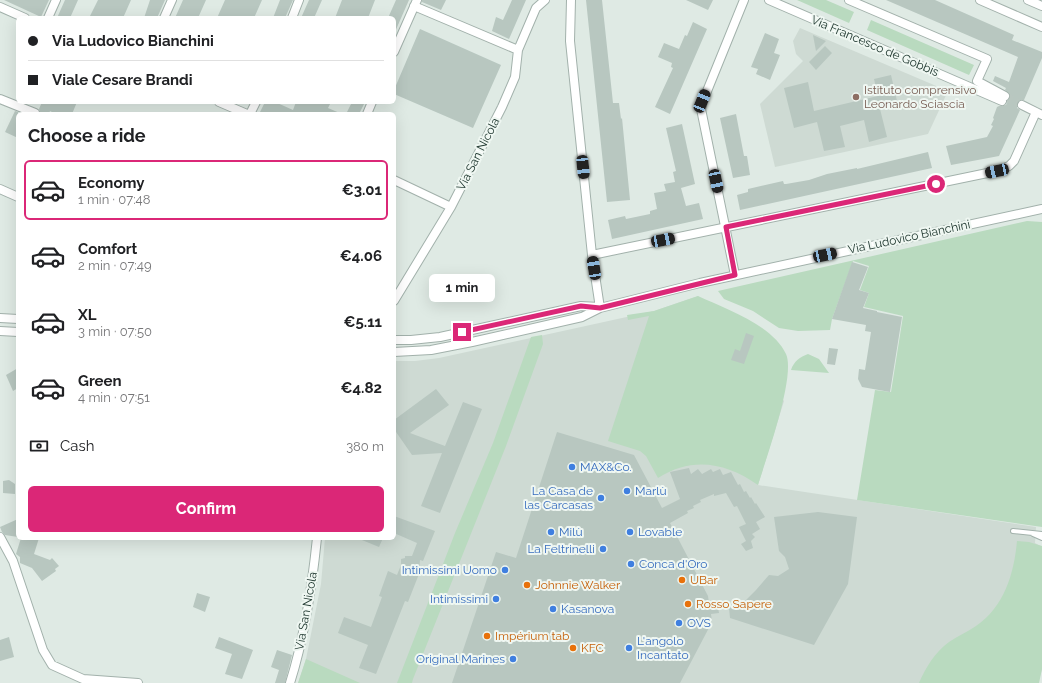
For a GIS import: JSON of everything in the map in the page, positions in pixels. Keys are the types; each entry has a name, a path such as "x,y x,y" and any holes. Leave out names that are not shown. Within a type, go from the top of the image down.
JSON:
{"street":[{"path":"49,16 56,0"},
{"path":"165,16 172,0"},
{"path":"293,16 299,0"},
{"name":"Via San Nicola","path":"396,298 451,207 505,101 515,77 518,50 536,4 544,0"},
{"path":"571,0 570,41 592,255 600,308"},
{"path":"735,275 701,109 702,101 744,0"},
{"name":"Via Francesco de Gobbis","path":"769,0 1004,98 977,82 987,59 849,0"},
{"path":"980,0 1042,27"},
{"path":"1028,0 1042,6"},
{"path":"396,47 415,3 518,50"},
{"path":"0,7 20,16"},
{"path":"0,99 32,112"},
{"path":"224,104 242,112"},
{"path":"592,255 997,171 1009,166 1014,161 1039,114 1021,107"},
{"path":"396,181 451,207"},
{"path":"0,189 16,196"},
{"name":"Via Ludovico Bianchini","path":"600,308 735,275 1042,209"},
{"path":"1031,211 1042,213"},
{"path":"396,340 440,337 581,306 600,308"},
{"path":"396,352 431,350 472,342 582,317 600,308"},
{"path":"0,318 16,319"},
{"path":"0,332 16,332"},
{"path":"0,537 13,561 43,650 52,665 83,679 138,683"},
{"name":"Via San Nicola","path":"290,683 297,661 306,617 318,540"}],"lane":[{"path":"1014,531 1042,534"},
{"path":"1031,533 1042,538"}],"shaded area":[{"name":"Istituto comprensivo Leonardo Sciascia","path":"800,28 948,91 928,134 775,167 760,104 803,61 796,54 793,41"},
{"path":"698,296 784,401 758,485 1036,527 1035,543 1042,547 1042,669 1038,683 298,683 306,659 321,584 325,540 396,540 396,361 415,361 439,358 654,311"}],"green space":[{"path":"797,0 826,0 854,12 849,23"},
{"path":"871,20 974,65 969,75 867,30"},
{"path":"1027,221 1042,222 1042,527 857,500 875,390 891,392 903,316 864,307 869,293 860,290 869,266 853,261 832,319 830,330 798,331 779,328 753,311 724,299 718,291"},
{"path":"698,296 734,312 759,326 780,344 786,354 788,365 784,398 758,485 746,477 722,467 709,465 684,467 671,471 658,478 646,456 640,451 608,441 649,316 628,320 627,315 654,311"},
{"path":"542,335 543,344 506,446 412,683 397,683 455,533 493,443 531,337"},
{"path":"808,354 819,359 829,373 791,370 794,364 802,356"},
{"path":"1017,541 1029,542 1042,546 1042,669 1039,683 919,683 939,650 949,642 976,626 994,609 1006,589 1016,553"},
{"path":"306,659 360,683 298,683"}],"building":[{"path":"4,0 49,0 41,16"},
{"path":"65,0 78,0 71,16 58,16"},
{"path":"98,0 131,0 124,16 90,16"},
{"path":"150,0 165,0 158,16 145,16"},
{"path":"183,0 206,0 199,16 176,16"},
{"path":"225,0 262,0 255,16 218,16"},
{"path":"280,0 293,0 286,16 274,16"},
{"path":"309,0 322,0 315,16 302,16"},
{"path":"342,0 375,0 369,16 336,16"},
{"path":"396,0 409,0 396,29 396,16 389,16"},
{"path":"422,0 446,0 441,10 422,2"},
{"path":"512,0 526,0 509,39 492,31 496,17 503,20"},
{"path":"586,0 602,0 613,103 619,103 621,119 622,118 630,200 607,202"},
{"path":"686,0 713,0 708,10"},
{"path":"886,0 935,0 1014,35 1012,40 1042,52 1042,58 1024,100 1019,100 1017,103 1017,108 1020,110 999,156 951,165 946,146 987,137 993,126 991,125 997,107 1006,105 1010,96 1005,90 1006,88 993,81 995,76 1009,82 1018,57"},
{"path":"693,22 707,29 670,114 655,107 673,68 671,67 672,63 658,57 664,43 679,49"},
{"path":"420,29 501,65 473,128 396,95 396,85"},
{"path":"765,33 779,39 774,53 780,55 770,80 756,74 758,69 751,67"},
{"path":"813,35 826,41 816,51"},
{"path":"825,46 832,53 816,70 809,62"},
{"path":"891,75 898,105 880,109 887,137 869,142 864,120 840,126 845,147 824,151 817,122 794,128 784,88 808,82 814,111 878,96 874,79"},
{"path":"41,104 76,104 73,112 40,112 39,109"},
{"path":"264,104 280,104 293,110 295,104 330,104 328,108 337,112 260,112"},
{"path":"351,104 364,104 360,112 347,112"},
{"path":"15,111 18,112 16,112 16,137 5,132"},
{"path":"736,114 744,156 747,156 750,175 733,178 720,118"},
{"path":"682,124 695,184 681,188 686,206 699,203 703,219 612,239 608,220 625,216 626,219 650,214 650,211 657,209 654,193 666,191 664,184 675,182 673,172 676,171 666,128"},
{"path":"928,152 932,168 740,210 737,195 748,192 748,189 783,181 784,184 786,184 809,180 827,174 857,169"},
{"path":"852,262 868,267 859,290 869,293 863,308 902,317 890,392 862,387 858,379 859,369 865,370 871,332 865,331 866,325 832,319"},
{"path":"746,333 754,336 744,364 731,360 735,349 740,351"},
{"path":"829,348 838,349 835,365 827,364"},
{"path":"16,369 16,389 13,391 6,375"},
{"path":"436,389 449,405 410,433 445,446 463,402 482,409 440,513 421,506 442,453 412,455 396,432 396,419"},
{"name":"Conca d'Oro","path":"557,432 634,455 662,508 680,499 670,472 689,468 691,474 698,469 702,474 711,469 713,472 720,469 723,475 731,472 738,485 740,484 744,492 746,491 765,517 756,522 760,529 752,534 755,537 751,541 753,548 746,551 741,544 746,541 739,527 746,524 737,506 734,507 726,493 714,496 714,494 700,500 701,502 693,506 694,508 687,511 688,513 670,523 708,596 709,603 717,601 719,613 711,614 712,622 680,683 452,683 496,552 516,558"},
{"path":"9,480 15,484 15,494 3,493 3,481"},
{"path":"818,512 857,517 848,584 814,645 730,618 729,608 746,600 769,575 778,576 789,569 785,557 779,551 774,517"},
{"path":"396,517 435,531 423,561 420,560 419,574 408,602 405,601 376,674 359,668 368,645 338,633 344,617 371,627 382,597 379,596 388,571 397,575 401,565 401,559 405,558 405,556 412,556 417,543 396,534"},
{"path":"16,520 16,537 5,535 0,527"},
{"path":"20,540 38,540 34,554 50,560 52,558 59,566 55,569 56,571 42,581 32,568 20,563 20,557 16,554"},
{"path":"362,540 382,540 379,547"},
{"path":"197,593 210,597 205,612 193,607"},
{"path":"9,637 14,657 0,661 0,640"},
{"path":"219,637 253,650 242,679 225,674 232,654 215,648"},
{"path":"277,650 292,655 285,683 275,683 279,670 271,667"}],"tunnel":[{"path":"1005,96 1022,105"}],"place":[{"name":"Istituto comprensivo Leonardo Sciascia","path":"856,97"},
{"name":"MAX&Co.","path":"572,467"},
{"name":"Marlù","path":"627,491"},
{"name":"La Casa de las Carcasas","path":"601,498"},
{"name":"Milù","path":"551,532"},
{"name":"Lovable","path":"630,532"},
{"name":"La Feltrinelli","path":"603,549"},
{"name":"Conca d'Oro","path":"631,564"},
{"name":"Intimissimi Uomo","path":"505,570"},
{"name":"UBar","path":"682,580"},
{"name":"Johnnie Walker","path":"527,585"},
{"name":"Intimissimi","path":"496,599"},
{"name":"Rosso Sapere","path":"688,604"},
{"name":"Kasanova","path":"553,609"},
{"name":"OVS","path":"679,623"},
{"name":"Impérium tab","path":"487,636"},
{"name":"KFC","path":"573,648"},
{"name":"L'angolo Incantato","path":"629,648"},
{"name":"Original Marines","path":"513,659"}],"route":[{"path":"462,332 581,306 600,308 735,275 726,227 936,184"}]}
